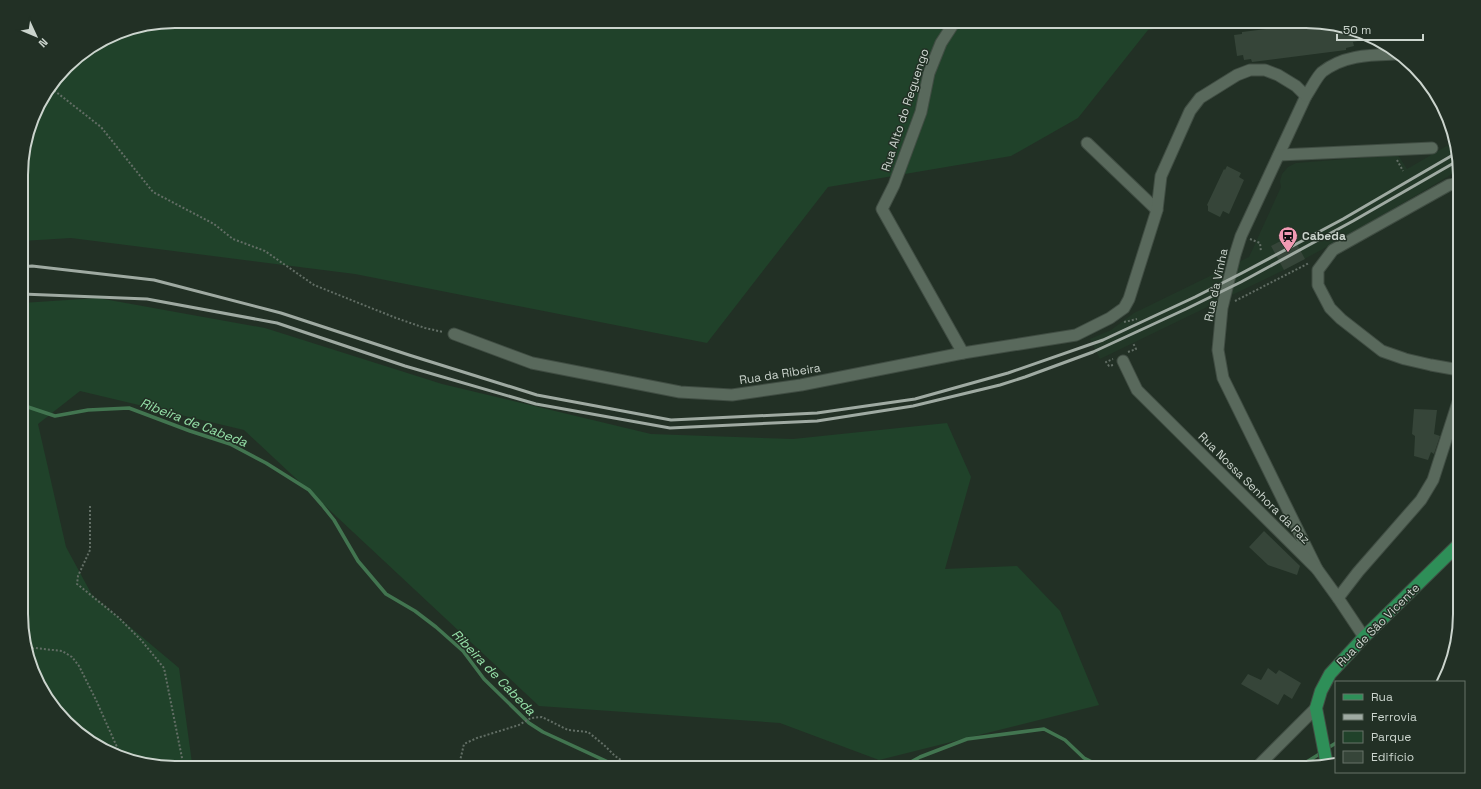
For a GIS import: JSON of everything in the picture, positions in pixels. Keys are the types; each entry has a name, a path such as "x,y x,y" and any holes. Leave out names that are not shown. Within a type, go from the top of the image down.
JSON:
{"main road":[{"name":"Rua de São Vicente","path":"1326,760 1316,708 1321,691 1330,674 1364,637 1453,550"}],"street":[{"name":"Rua Alto do Reguengo","path":"951,28 941,43 929,73 921,112 894,185 882,209 963,353"},
{"path":"1157,210 1161,176 1190,111 1200,98 1237,75 1250,70 1265,70 1278,75 1296,86 1306,96 1321,73 1342,60 1359,56 1390,54"},
{"name":"Rua da Vinha","path":"1306,96 1241,236 1222,308 1218,350 1223,378 1317,569"},
{"path":"1087,143 1157,210"},
{"path":"1279,155 1432,148"},
{"path":"1453,184 1449,185 1333,250 1318,270 1318,285 1330,308 1382,351 1418,362 1453,369"},
{"name":"Rua da Ribeira","path":"454,334 532,363 680,392 732,395 802,385 963,353 1076,335 1110,318 1124,308 1130,299 1157,210"},
{"name":"Rua Nossa Senhora da Paz","path":"1123,361 1137,390 1317,569 1364,637"},
{"path":"1338,598 1358,572 1421,500 1433,480 1453,418"},
{"path":"1263,761 1316,708"}],"path":[{"path":"54,91 101,127 153,192 214,224 234,239 265,251 314,285 396,318 425,328 454,334"},
{"path":"1241,236 1260,243 1260,252"},
{"path":"1222,308 1313,260"},
{"path":"90,506 90,550 78,576 77,584 118,616 141,640 164,668 183,761"},
{"path":"32,648 62,651 72,657 79,666 96,700 118,750"},
{"path":"460,761 464,744 477,738 522,724 531,718 542,717 568,730 588,732 615,756 623,761"}],"shaded area":[{"path":"1450,144 1453,174 1347,236 1284,270 1100,359 1090,339 1111,330 1134,313 1249,257 1281,187 1280,181 1282,174 1288,167 1296,163 1398,155 1407,169"}],"green space":[{"path":"1161,28 1148,30 1078,118 1011,156 828,187 707,343 355,274 71,238 28,241 28,165 33,137 39,118 58,85 85,58 118,39 155,29"},
{"path":"98,298 265,328 442,384 651,434 793,439 947,423 971,477 945,569 1017,566 1060,611 1099,705 879,760 780,723 539,706 244,430 80,391 38,424 66,547 92,595 179,668 192,761 155,760 118,750 85,731 58,704 39,671 29,634 28,303"}],"building":[{"path":"1274,28 1316,28 1354,36 1358,37 1358,41 1353,42 1354,46 1346,48 1346,50 1252,62 1251,59 1244,60 1243,55 1237,56 1234,35 1242,34 1242,32"},
{"path":"1227,166 1241,173 1239,177 1244,180 1229,214 1223,211 1220,217 1208,211 1207,205 1224,169 1225,170"},
{"path":"1292,235 1305,259 1284,270 1271,246"},
{"path":"1414,409 1437,410 1434,434 1440,436 1434,454 1431,452 1428,460 1414,456 1415,436 1412,434"},
{"path":"1264,531 1300,566 1297,575 1268,565 1249,547"},
{"path":"1268,668 1276,674 1279,670 1301,683 1292,699 1284,694 1278,705 1241,684 1248,674 1261,680"}],"waterway":[{"name":"Ribeira de Cabeda","path":"28,407 55,416 88,410 129,408 230,444 266,463 309,490 334,520 358,561 386,594 415,611 463,651 484,679 529,723 543,732 606,761"},
{"name":"Ribeira de Cabeda","path":"913,761 967,739 1044,729 1065,740 1084,758 1090,761"},
{"name":"Ribeira de Cabeda","path":"1326,749 1335,744"},
{"name":"Ribeira de Cabeda","path":"1308,761 1321,753"}],"railway":[{"path":"28,266 154,280 281,313 537,395 671,420 817,413 915,399 1008,373 1103,340 1195,297 1242,273 1343,219 1452,155"},
{"path":"28,294 147,299 277,323 405,366 536,404 670,428 817,421 913,406 1000,385 1093,352 1241,282 1353,221 1453,164"}],"place":[{"name":"Cabeda","path":"1288,253"}]}
